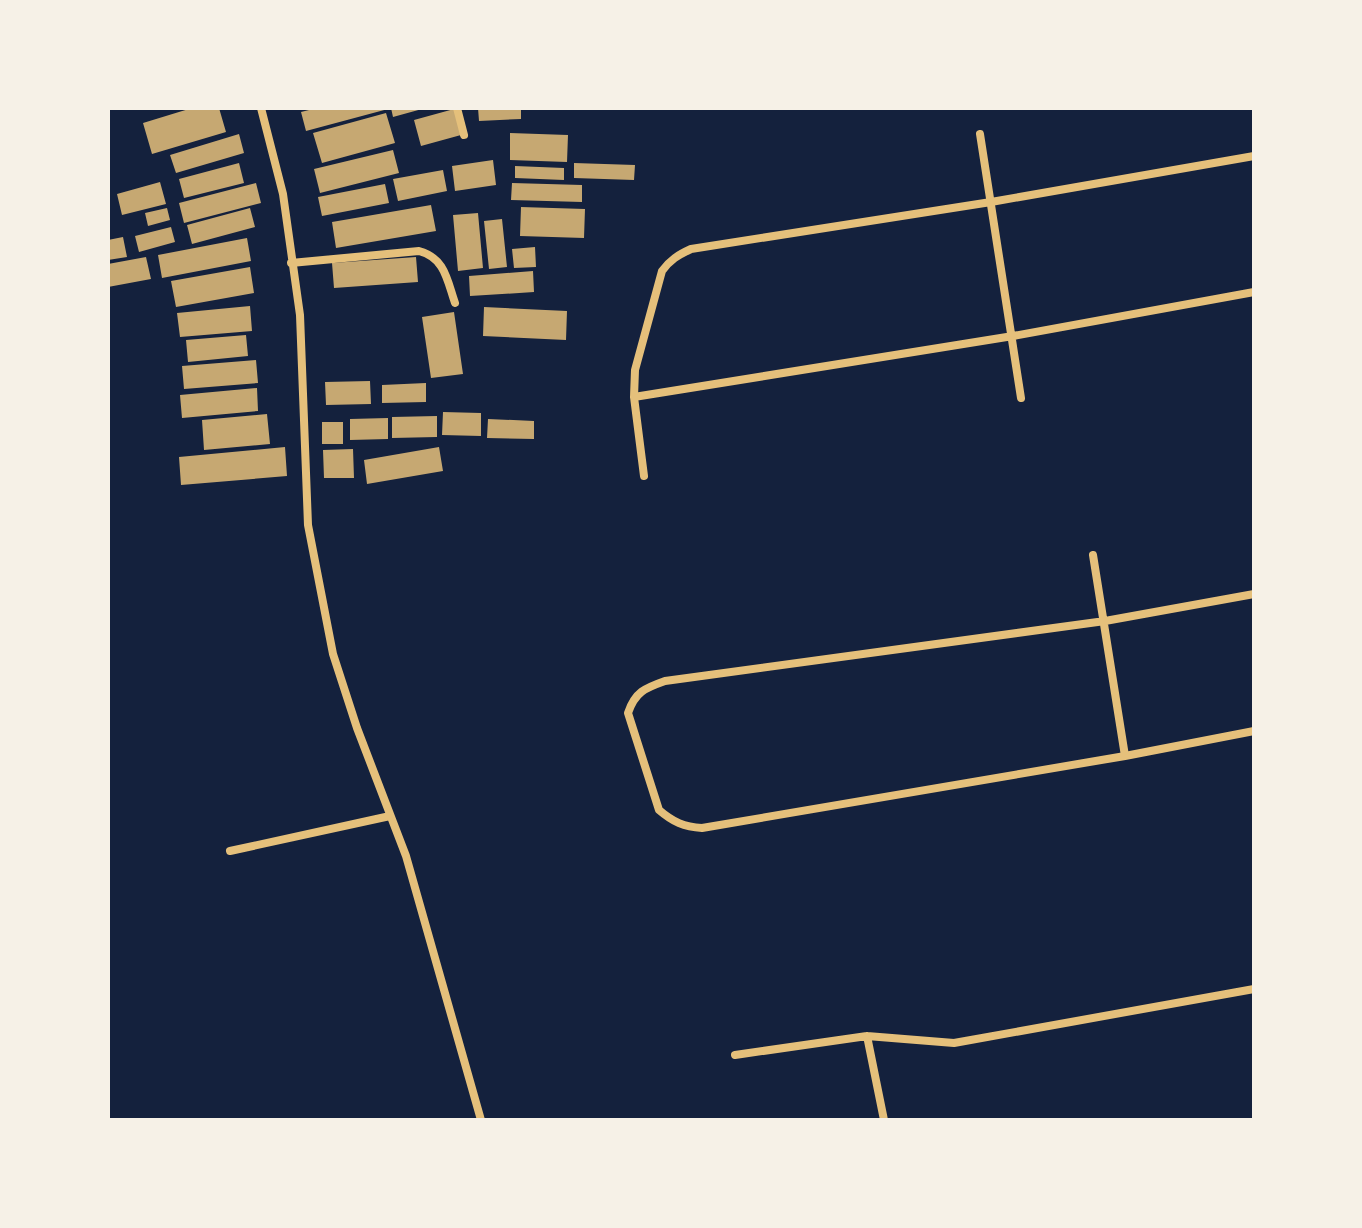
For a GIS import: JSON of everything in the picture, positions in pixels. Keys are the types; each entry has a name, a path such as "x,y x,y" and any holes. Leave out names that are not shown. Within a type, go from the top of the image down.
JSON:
{"street":[{"path":"261,108 283,194 300,315 308,525 323,609 333,654 406,856 481,1120"},
{"path":"457,108 464,135"},
{"path":"980,134 1021,398"},
{"path":"644,476 634,397 635,370 662,271 679,254 691,249 991,202 1254,156"},
{"path":"291,263 419,251 437,259 455,303"},
{"path":"634,397 1013,336 1254,292"},
{"path":"1093,555 1125,756"},
{"path":"1254,594 1105,621 665,681 644,688 633,698 628,713 659,810 685,827 702,828 1254,731"},
{"path":"230,851 390,816"},
{"path":"735,1055 867,1036 954,1043 1254,989"},
{"path":"867,1036 884,1120"}],"building":[{"path":"192,108 219,108 226,132 152,154 143,123"},
{"path":"317,108 388,109 306,131 301,112"},
{"path":"391,108 422,108 422,109 393,117"},
{"path":"478,108 521,108 521,119 479,121"},
{"path":"454,109 461,135 421,146 414,120"},
{"path":"386,113 395,143 322,163 313,133"},
{"path":"510,133 568,135 567,162 510,160"},
{"path":"239,134 244,153 176,173 170,155"},
{"path":"393,150 399,173 320,193 314,169"},
{"path":"493,160 496,185 455,191 452,166"},
{"path":"239,163 244,183 184,198 179,179"},
{"path":"574,163 635,165 634,180 574,178"},
{"path":"515,166 564,168 564,180 515,178"},
{"path":"443,170 447,191 398,201 393,179"},
{"path":"160,182 166,204 122,215 117,194"},
{"path":"256,183 261,203 184,223 179,203"},
{"path":"512,183 582,185 582,202 511,200"},
{"path":"385,184 389,203 322,216 318,197"},
{"path":"431,205 436,231 336,248 332,222"},
{"path":"521,207 585,209 584,238 520,236"},
{"path":"167,208 170,220 148,226 145,213"},
{"path":"250,208 255,227 192,244 187,225"},
{"path":"478,213 483,268 458,271 453,215"},
{"path":"502,219 507,267 489,269 484,221"},
{"path":"171,227 175,242 139,252 135,236"},
{"path":"123,237 127,257 108,260 108,240"},
{"path":"247,238 251,261 162,278 158,255"},
{"path":"535,247 536,267 514,268 512,249"},
{"path":"146,257 151,279 108,287 108,264"},
{"path":"416,257 418,282 334,288 332,263"},
{"path":"250,267 254,293 176,307 171,281"},
{"path":"533,271 534,292 470,296 469,276"},
{"path":"250,306 252,331 180,337 177,313"},
{"path":"484,307 567,311 566,340 483,336"},
{"path":"454,312 463,374 431,378 422,317"},
{"path":"246,335 248,356 188,362 186,340"},
{"path":"256,360 258,383 184,389 182,366"},
{"path":"370,381 371,404 326,405 325,382"},
{"path":"426,383 426,402 382,403 382,385"},
{"path":"257,388 258,411 182,418 180,395"},
{"path":"443,412 481,413 481,436 442,435"},
{"path":"267,414 270,444 204,450 202,420"},
{"path":"437,416 437,437 392,438 392,417"},
{"path":"388,418 388,439 350,440 350,419"},
{"path":"488,419 534,421 534,439 487,438"},
{"path":"322,422 343,422 343,444 322,444"},
{"path":"285,447 287,476 181,485 179,457"},
{"path":"439,447 443,471 367,484 364,460"},
{"path":"353,449 354,478 324,478 323,450"}]}
